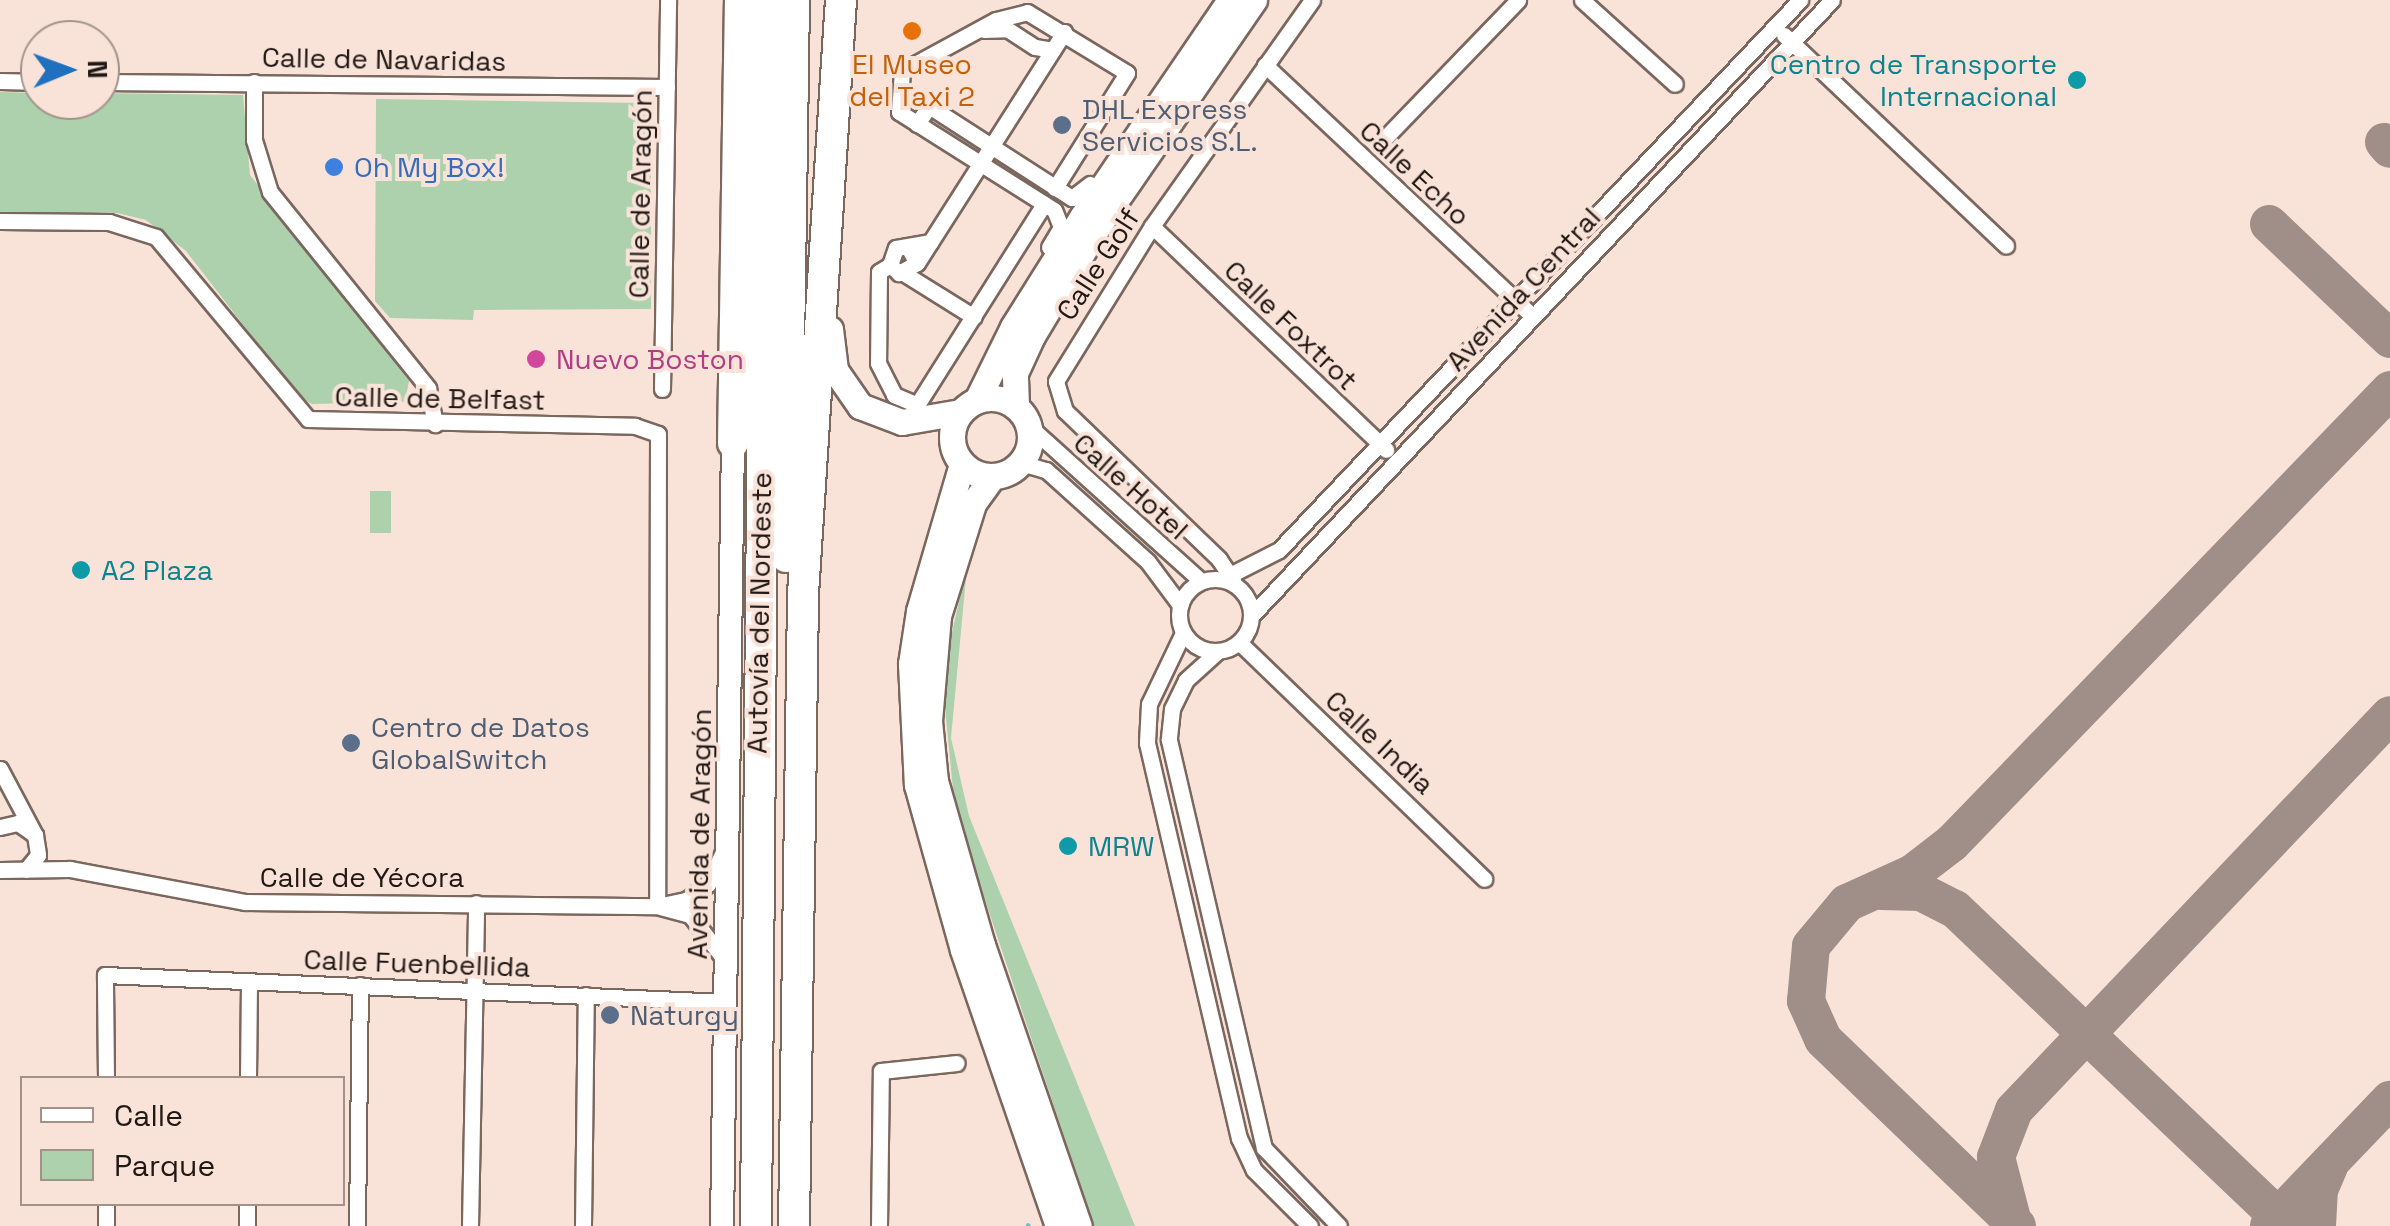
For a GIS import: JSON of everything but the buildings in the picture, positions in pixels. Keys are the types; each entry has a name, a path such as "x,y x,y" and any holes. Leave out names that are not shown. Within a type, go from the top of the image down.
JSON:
{"highway":[{"path":"733,443 736,0"},
{"name":"Autovía del Nordeste","path":"756,1226 766,0"},
{"name":"Autovía del Nordeste","path":"784,1226 788,340 794,0"},
{"path":"793,983 806,534 841,0"},
{"path":"788,340 797,368 798,413 794,1226"}],"main road":[{"path":"1058,1226 952,916 917,785 911,664 919,611 962,464 952,434 1012,327 1230,0"},
{"path":"1079,1226 982,945 935,780 929,703 938,616 973,504 993,476 1021,462 1022,416 1015,373 1032,336 1098,226 1254,0"},
{"path":"832,171 835,370 860,406 902,422 969,406 1022,416"},
{"path":"962,464 993,476"}],"street":[{"name":"Calle de Aragón","path":"662,389 668,0"},
{"path":"917,124 928,106 1055,188 1081,197 1218,0"},
{"name":"Calle Golf","path":"1218,579 1198,540 1056,396 1062,365 1152,226 1312,0"},
{"path":"1382,140 1518,0"},
{"path":"1582,0 1675,84"},
{"name":"Avenida Central","path":"1218,579 1279,550 1800,0"},
{"name":"Avenida Central","path":"1252,615 1832,0"},
{"path":"1012,327 1018,299 1061,227 1060,216 897,108 902,70 1014,12 1028,12 1127,73 1055,188"},
{"path":"1775,26 2006,246"},
{"path":"984,30 1007,29 1035,47 1053,50"},
{"path":"911,269 1064,32"},
{"path":"1035,47 1036,70"},
{"name":"Calle Echo","path":"1265,64 1532,316"},
{"name":"Calle de Navaridas","path":"120,82 667,87"},
{"path":"254,82 254,140 270,192 428,388 435,424"},
{"path":"930,242 896,248 890,265 879,272 878,363 894,395 917,405 1044,204"},
{"name":"Calle de Belfast","path":"0,221 134,226 156,237 308,419 646,426 662,439"},
{"name":"Calle Foxtrot","path":"1152,226 1396,459"},
{"path":"908,247 911,269"},
{"path":"890,265 911,269 974,317"},
{"name":"Calle Hotel","path":"1022,416 1218,579"},
{"name":"Avenida de Aragón","path":"656,906 662,439"},
{"name":"Avenida de Aragón","path":"722,1226 733,443"},
{"name":"Calle Hotel","path":"1021,462 1046,470 1148,562 1180,605"},
{"path":"1198,540 1218,579 1252,615 1240,642 1217,652 1186,680 1172,709 1169,740 1264,1148 1339,1226"},
{"path":"1218,579 1180,605 1183,633 1149,704 1147,744 1239,1138 1254,1170 1310,1226"},
{"path":"1183,633 1217,652"},
{"name":"Calle India","path":"1240,642 1484,879"},
{"path":"4,775 5,825 37,840"},
{"path":"4,775 37,840 26,870"},
{"name":"Calle de Yécora","path":"37,840 70,870"},
{"name":"Calle de Yécora","path":"0,870 70,870 245,902 656,906 686,900 708,884 728,841"},
{"path":"470,1226 476,903"},
{"name":"Calle de Yécora","path":"656,906 690,915 728,966"},
{"name":"Calle Fuenbellida","path":"106,1076 105,975 728,1002"},
{"path":"248,1076 249,981"},
{"path":"357,1226 360,985"},
{"path":"583,1226 586,995"},
{"path":"880,1226 881,1071 958,1062"}],"green space":[{"path":"0,92 20,92 20,120 120,120 120,93 243,95 250,175 409,381 405,402 312,404 299,397 186,251 146,220 117,213 0,212"},
{"path":"376,99 643,103 651,113 651,309 474,310 473,320 390,318 375,301"},
{"path":"370,491 391,491 391,533 370,533"},
{"path":"967,567 951,738 969,816 1135,1226 1094,1226 955,810 942,676"}],"taxiway":[{"path":"2384,142 2390,149"},
{"path":"2269,224 2390,339"},
{"path":"2017,1226 1823,1039 1806,1001 1811,946 1847,903 1913,873 1952,843 2390,390"},
{"path":"2011,1215 1996,1157 2014,1110 2390,715"},
{"path":"1881,891 1921,892 1955,909 2288,1226"},
{"path":"2269,1226 2390,1100"},
{"path":"2317,1226 2319,1190 2329,1166"}],"place":[{"name":"El Museo del Taxi 2","path":"912,31"},
{"name":"Centro de Transporte Internacional","path":"2077,80"},
{"name":"DHL Express Servicios S.L.","path":"1062,125"},
{"name":"Oh My Box!","path":"334,167"},
{"name":"Nuevo Boston","path":"536,359"},
{"name":"A2 Plaza","path":"81,570"},
{"name":"Centro de Datos GlobalSwitch","path":"351,743"},
{"name":"MRW","path":"1068,846"},
{"name":"Naturgy","path":"610,1015"}]}
